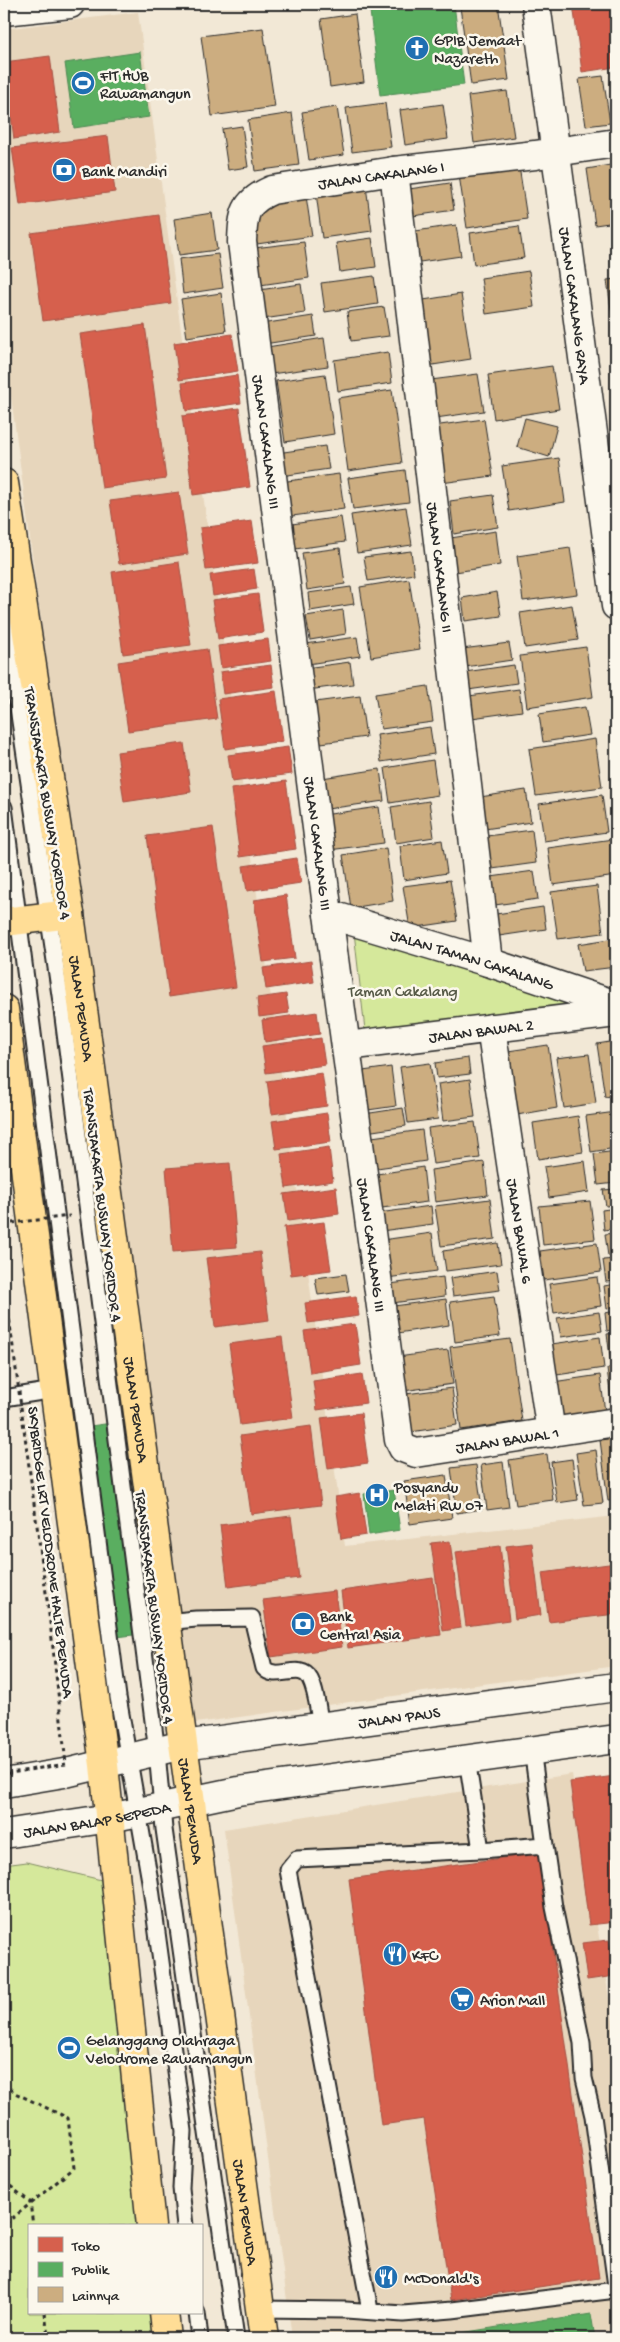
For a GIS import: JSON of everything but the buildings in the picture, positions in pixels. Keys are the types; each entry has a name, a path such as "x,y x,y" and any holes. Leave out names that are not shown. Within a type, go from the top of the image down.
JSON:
{"main road":[{"name":"JALAN PEMUDA","path":"4,483 60,915 183,1744 189,1800 264,2338"},
{"path":"11,921 60,915"},
{"path":"4,1008 54,1390 116,1762 110,1818 151,2224"},
{"path":"164,2314 167,2338"}],"street":[{"path":"4,11 70,4"},
{"name":"JALAN CAKALANG RAYA","path":"536,4 616,606"},
{"name":"JALAN CAKALANG I","path":"242,242 243,219 249,205 260,195 272,190 394,171 535,155 616,143"},
{"name":"JALAN CAKALANG II","path":"394,171 488,962"},
{"name":"JALAN CAKALANG III","path":"242,242 328,914 401,1444"},
{"name":"JALAN TAMAN CAKALANG","path":"328,914 488,962 616,1005"},
{"name":"JALAN BAWAL 2","path":"347,1046 616,1013"},
{"name":"JALAN BAWAL 6","path":"491,1028 552,1432"},
{"name":"JALAN BAWAL 1","path":"401,1444 407,1450 416,1452 616,1422"},
{"name":"JALAN PAUS","path":"183,1744 616,1687"},
{"path":"189,1800 532,1749 616,1739"},
{"path":"4,1783 116,1762 183,1744"},
{"name":"JALAN BALAP SEPEDA","path":"4,1834 110,1818 189,1800"}],"lane":[{"name":"TRANSJAKARTA BUSWAY KORIDOR 4","path":"4,612 28,789 60,915 157,1752 150,1809 154,1910 184,2131 181,2188 185,2224"},
{"name":"TRANSJAKARTA BUSWAY KORIDOR 4","path":"4,807 11,921 118,1698 116,1762 150,1809 236,2338"},
{"path":"4,1398 54,1390"},
{"path":"165,1622 196,1619 252,1618 264,1668 268,1673 274,1674 296,1671 305,1673 310,1679 321,1726"},
{"path":"532,1749 554,1907 582,2043 584,2078 593,2116 616,2286"},
{"path":"467,1759 481,1850"},
{"path":"370,2310 288,1870 291,1863 297,1859 544,1845"},
{"path":"259,2309 370,2310 403,2314 435,2312 616,2290"},
{"path":"197,2314 200,2338"}],"path":[{"path":"4,1224 70,1216"},
{"name":"SKYBRIDGE LRT VELODROME HALTE PEMUDA","path":"4,1280 51,1630 66,1764 4,1774"},
{"path":"4,2083 15,2093 68,2118 74,2168 4,2225"},
{"path":"4,2181 30,2202 33,2224"},
{"path":"44,2314 48,2336 46,2338"}],"shaded area":[{"path":"138,12 345,1546 616,1516 616,1666 188,1724 4,344 4,29"},
{"path":"572,1774 616,2040 616,2338 292,2338 224,1829"}],"green space":[{"name":"Taman Cakalang","path":"354,932 595,1003 366,1039"},
{"name":"Gelanggang Olahraga Velodrome Rawamangun","path":"27,1862 118,1884 151,2224 28,2224 28,2314 164,2314 167,2338 4,2338 4,1865"}],"place":[{"name":"GPIB Jemaat Nazareth","path":"417,48"},
{"name":"FIT HUB Rawamangun","path":"83,83"},
{"name":"Bank Mandiri","path":"64,170"},
{"name":"Posyandu Melati RW 07","path":"377,1495"},
{"name":"Bank Central Asia","path":"303,1624"},
{"name":"KFC","path":"395,1954"},
{"name":"Arion Mall","path":"462,1999"},
{"name":"Gelanggang Olahraga Velodrome Rawamangun","path":"69,2048"},
{"name":"McDonald's","path":"386,2277"}]}
